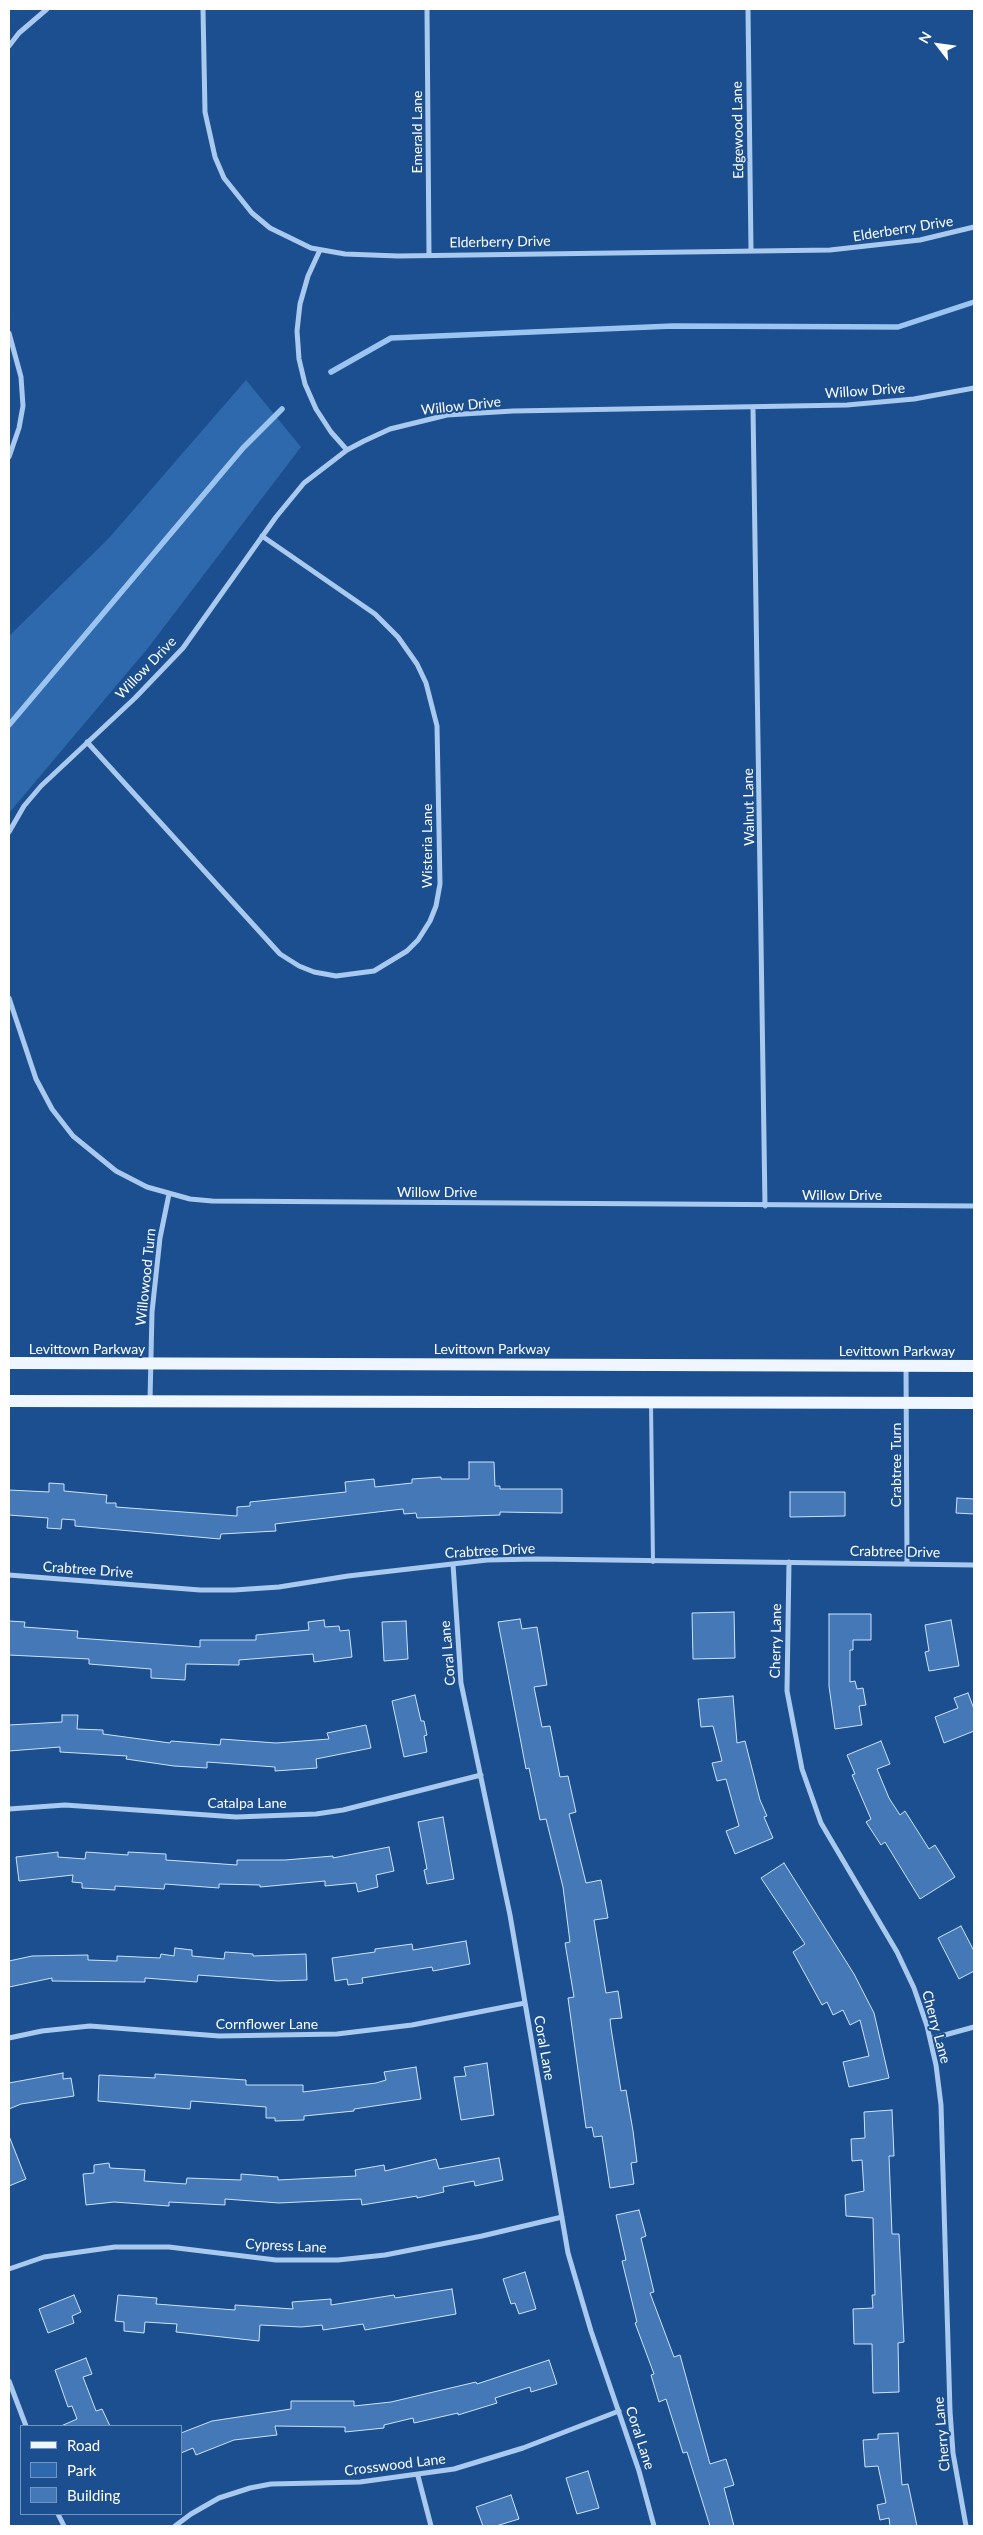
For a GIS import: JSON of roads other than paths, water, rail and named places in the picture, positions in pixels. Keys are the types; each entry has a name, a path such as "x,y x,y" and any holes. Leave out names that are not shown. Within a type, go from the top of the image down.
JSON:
{"main road":[{"name":"Levittown Parkway","path":"9,1363 974,1366"},
{"path":"9,1401 974,1403"}],"street":[{"path":"9,46 19,33 47,9"},
{"name":"Elderberry Drive","path":"203,9 205,112 214,157 224,178 237,197 270,228 290,239 320,250 345,254 429,255 830,250 876,247 920,240 974,227"},
{"name":"Emerald Lane","path":"427,9 429,255"},
{"name":"Edgewood Lane","path":"748,9 751,250"},
{"path":"320,250 308,276 300,304 297,332 299,360 305,384 316,409 331,432 347,450"},
{"path":"9,333 21,377 23,406 19,428 9,457"},
{"name":"Willow Drive","path":"9,832 24,806 41,786 135,698 183,648 262,536 304,483 347,450 390,429 447,416 513,411 847,405 914,399 974,388"},
{"name":"Walnut Lane","path":"753,408 764,1206"},
{"name":"Wisteria Lane","path":"87,742 280,954 299,966 336,976 374,970 407,951 418,940 430,921 436,906 440,884 437,726 426,683 417,664 398,637 375,614 262,536"},
{"name":"Willow Drive","path":"9,998 36,1079 52,1109 73,1136 116,1171 147,1187 169,1194 212,1201 974,1206"},
{"name":"Willowood Turn","path":"150,1401 150,1364 160,1238 169,1194"},
{"name":"Crabtree Turn","path":"906,1366 907,1563"},
{"name":"Crabtree Drive","path":"9,1575 200,1590 234,1590 279,1587 452,1564 536,1559 974,1565"},
{"name":"Cherry Lane","path":"789,1562 787,1691 802,1769 821,1823 897,1952 914,1988 930,2039 941,2105 950,2411 953,2453 966,2526"},
{"name":"Coral Lane","path":"452,1564 461,1683 510,1915 568,2253 588,2322 619,2411 654,2526"},
{"name":"Catalpa Lane","path":"9,1809 36,1805 65,1805 236,1817 316,1814 343,1810 481,1775"},
{"name":"Cornflower Lane","path":"9,2038 42,2031 90,2026 219,2036 337,2034 412,2025 525,2003"},
{"path":"930,2039 974,2027"},
{"name":"Cypress Lane","path":"9,2269 44,2257 115,2247 169,2247 276,2260 338,2260 385,2255 482,2236 562,2217"},
{"path":"9,2381 26,2425"},
{"name":"Crosswood Lane","path":"175,2526 219,2498 250,2488 270,2484 360,2482 418,2476 454,2469 523,2448 619,2411"},
{"path":"418,2476 431,2526"}],"lane":[{"path":"651,1402 654,1562"}],"waterway":[{"path":"331,372 391,338 673,326 898,327 974,302"},
{"path":"9,725 243,448 282,409"}]}
